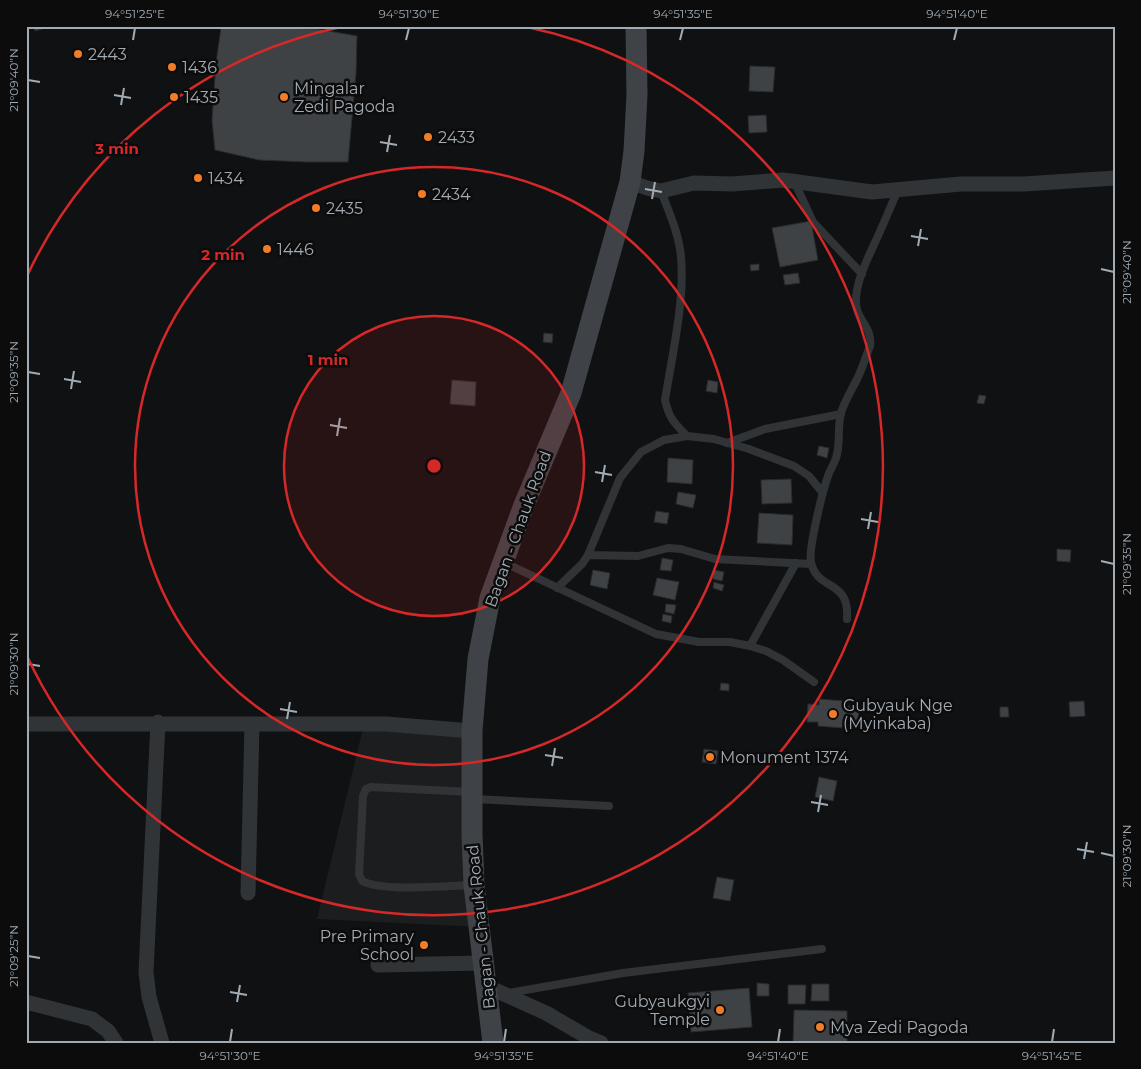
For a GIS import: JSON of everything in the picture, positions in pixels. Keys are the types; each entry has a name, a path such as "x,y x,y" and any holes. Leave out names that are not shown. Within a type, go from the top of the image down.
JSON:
{"main road":[{"name":"Bagan - Chauk Road","path":"493,1043 495,990 483,963 474,885 472,731 480,651 490,598 524,505 571,393 630,182 634,151 637,95 636,26"}],"street":[{"path":"630,182 661,191 694,183 794,181 872,192 961,184 1024,184 1115,178"},
{"path":"26,724 158,722 386,724 472,731"},
{"path":"158,722 146,972 149,997 162,1043"},
{"path":"248,893 252,724"},
{"path":"378,965 483,963"},
{"path":"495,990 546,1013 601,1043"},
{"path":"26,1002 92,1019 104,1026 116,1043"}],"lane":[{"path":"794,181 812,222 862,274"},
{"path":"846,619 848,606 845,598 840,591 820,579 811,564 812,547 822,492 828,474 836,459 841,414 870,346 871,340 868,329 860,317 856,304 862,274 898,190"},
{"path":"661,191 674,226 681,256 681,284 666,400 672,421 687,436"},
{"path":"728,443 765,429 841,414"},
{"path":"557,588 582,564 588,555 620,478 641,452 664,440 687,436 714,438 749,449 794,466 809,476 822,492"},
{"path":"588,555 638,556 668,548 680,549 715,559 811,564"},
{"path":"503,562 656,634 699,642 730,642 750,646 766,651 783,660 814,682"},
{"path":"750,646 796,563"},
{"path":"474,885 385,887 370,885 362,881 359,874 363,796 366,790 371,787 609,806"},
{"path":"495,990 822,949"}],"shaded area":[{"path":"364,724 472,731 479,927 317,919"}],"building":[{"path":"34,26 48,26 49,27 35,31"},
{"name":"Mingalar Zedi Pagoda","path":"221,28 317,29 357,36 356,73 348,162 259,160 215,150 212,120 216,63"},
{"path":"750,66 775,67 773,92 749,91"},
{"path":"766,115 767,132 749,133 748,116"},
{"path":"811,221 818,260 780,267 772,228"},
{"path":"759,264 759,270 751,271 750,265"},
{"path":"798,273 800,283 785,285 783,275"},
{"path":"544,333 553,334 552,343 543,342"},
{"path":"452,380 476,382 475,406 450,404"},
{"path":"708,380 718,382 717,393 706,391"},
{"path":"979,395 986,396 984,404 977,403"},
{"path":"819,446 829,448 827,458 817,455"},
{"path":"668,458 693,460 692,484 667,482"},
{"path":"791,479 792,503 762,504 761,480"},
{"path":"678,492 696,495 693,508 676,504"},
{"path":"656,511 669,513 667,524 654,522"},
{"path":"759,513 793,515 792,545 757,543"},
{"path":"1057,549 1071,550 1070,562 1057,561"},
{"path":"662,558 673,560 671,571 660,570"},
{"path":"593,570 610,573 607,589 590,585"},
{"path":"714,570 724,572 722,581 713,579"},
{"path":"657,578 679,582 675,600 653,595"},
{"path":"714,582 724,585 722,591 713,588"},
{"path":"666,604 676,605 674,614 665,612"},
{"path":"663,614 672,616 671,623 662,621"},
{"path":"721,683 729,684 729,691 720,690"},
{"name":"Gubyauk Nge (Myinkaba)","path":"819,699 844,701 844,706 859,707 858,725 843,724 843,728 818,726 818,722 807,722 808,704 819,705"},
{"path":"1084,701 1085,716 1070,717 1069,702"},
{"path":"1000,707 1008,707 1009,717 1000,717"},
{"name":"Monument 1374","path":"704,749 718,751 716,764 702,762"},
{"path":"819,777 837,781 833,801 815,797"},
{"path":"717,877 734,880 730,901 713,898"},
{"path":"757,983 769,984 769,996 757,996"},
{"path":"812,984 829,984 829,1001 811,1001"},
{"path":"788,985 806,985 805,1004 788,1004"},
{"name":"Gubyaukgyi Temple","path":"749,988 752,1027 691,1032 688,993"},
{"name":"Mya Zedi Pagoda","path":"794,1010 847,1011 847,1043 793,1043"}],"place":[{"name":"2443","path":"78,54"},
{"name":"1436","path":"172,67"},
{"name":"1435","path":"174,97"},
{"name":"Mingalar Zedi Pagoda","path":"284,97"},
{"name":"2433","path":"428,137"},
{"name":"1434","path":"198,178"},
{"name":"2434","path":"422,194"},
{"name":"2435","path":"316,208"},
{"name":"1446","path":"267,249"},
{"name":"Gubyauk Nge (Myinkaba)","path":"833,714"},
{"name":"Monument 1374","path":"710,757"},
{"name":"Pre Primary School","path":"424,945"},
{"name":"Gubyaukgyi Temple","path":"720,1010"},
{"name":"Mya Zedi Pagoda","path":"820,1027"}]}
